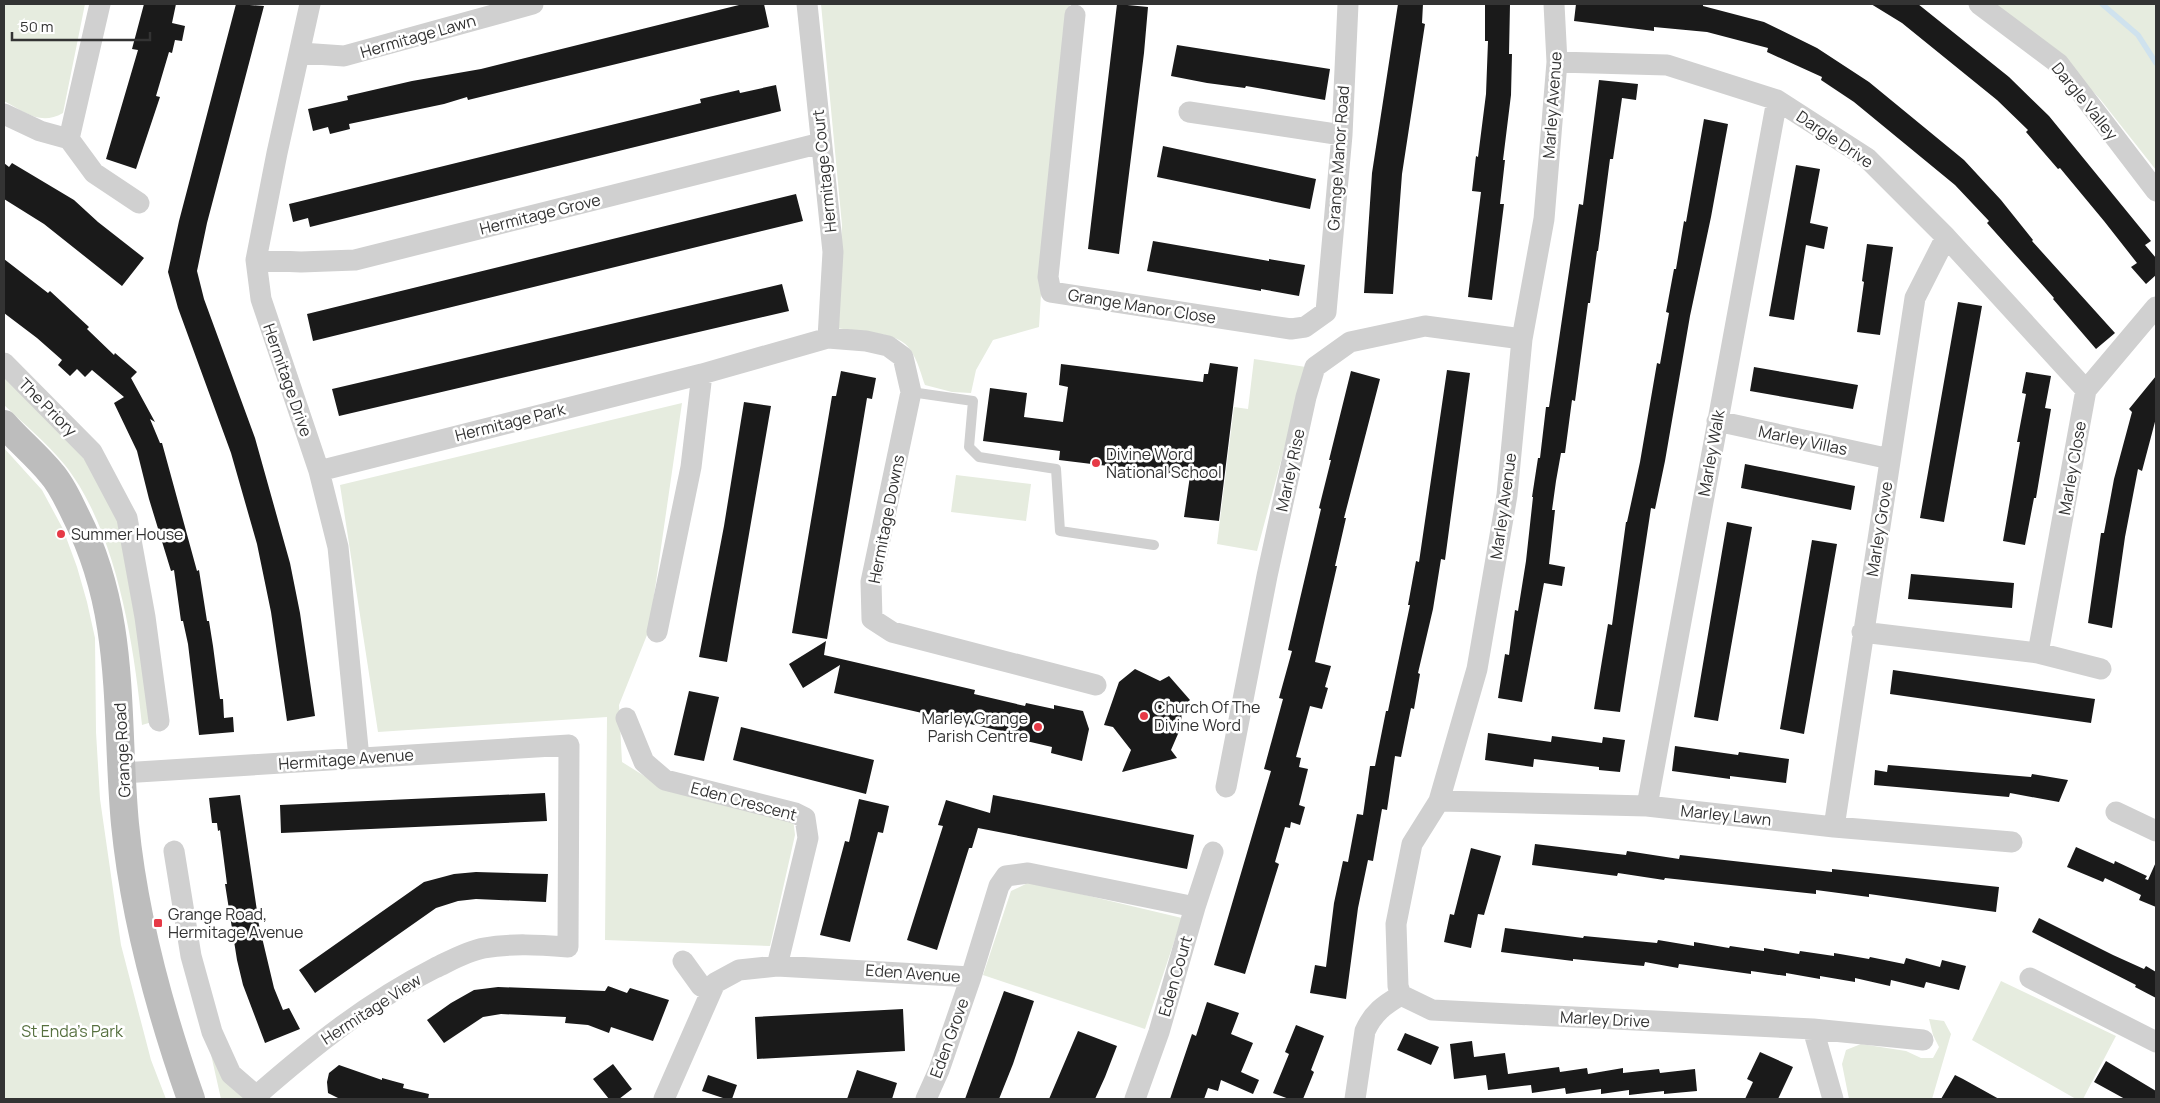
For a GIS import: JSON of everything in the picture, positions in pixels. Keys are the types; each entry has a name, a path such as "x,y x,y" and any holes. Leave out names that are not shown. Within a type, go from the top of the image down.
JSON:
{"main road":[{"name":"Grange Road","path":"4,424 52,474 74,513 97,564 115,649 125,824 139,918 167,1024 190,1096"}],"street":[{"path":"69,139 100,4"},
{"name":"Hermitage Drive","path":"310,4 301,53 277,153 256,260 261,299 319,470 338,547 359,758"},
{"name":"Hermitage Lawn","path":"301,53 344,56 533,4"},
{"name":"Hermitage Court","path":"807,4 833,252 828,338"},
{"name":"Grange Manor Road","path":"1326,312 1342,135 1348,4"},
{"name":"Marley Avenue","path":"1401,995 1398,986 1396,924 1412,844 1440,801 1477,669 1507,495 1522,339 1544,219 1557,62 1554,4"},
{"name":"Dargle Valley","path":"1979,4 2059,64 2156,191"},
{"name":"Grange Manor Close","path":"1074,15 1048,277 1051,292 1291,329 1305,327 1326,312"},
{"name":"Dargle Drive","path":"1557,62 1667,65 1777,100 1867,158 1946,237 2086,390"},
{"name":"Marley Walk","path":"1647,806 1777,100"},
{"path":"1189,112 1342,135"},
{"path":"4,114 40,130 69,139 94,173 139,203"},
{"name":"Hermitage Grove","path":"256,260 301,262 355,260 821,143"},
{"name":"Marley Grove","path":"1834,827 1862,632 1915,298 1946,237"},
{"name":"Marley Close","path":"2038,653 2086,390 2156,307"},
{"name":"Marley Rise","path":"1226,787 1267,576 1306,397 1315,367 1350,342 1425,326 1522,339"},
{"name":"Hermitage Park","path":"319,470 702,374 828,338"},
{"name":"Hermitage Downs","path":"828,338 866,341 888,346 903,357 911,392 871,582 872,619 892,632 1096,685"},
{"name":"The Priory","path":"4,363 92,452 127,518 145,618 159,721"},
{"path":"657,632 691,467 702,374"},
{"name":"Marley Villas","path":"1717,421 1890,459"},
{"path":"1862,632 2038,653 2101,669"},
{"name":"Eden Crescent","path":"626,718 644,762 665,780 796,813 805,818 808,838 777,966"},
{"name":"Hermitage Avenue","path":"122,773 569,745"},
{"name":"Hermitage View","path":"258,1098 314,1046 400,986 451,960 483,948 534,945 568,947 569,745"},
{"name":"Marley Lawn","path":"1440,801 1647,806 1834,827 2012,842"},
{"path":"2116,812 2156,831"},
{"path":"174,851 191,956 212,1032 231,1074 258,1098"},
{"name":"Eden Court","path":"1135,1099 1159,1032 1213,852"},
{"name":"Eden Avenue","path":"713,987 739,970 777,966 972,977 999,886 1006,876 1028,873 1195,907"},
{"path":"664,1099 713,987 701,986 682,960"},
{"name":"Eden Grove","path":"926,1099 939,1070 972,977"},
{"path":"2030,978 2156,1042"},
{"path":"1355,1099 1367,1026 1379,1008 1401,995"},
{"name":"Marley Drive","path":"1401,995 1432,1010 1813,1029 1923,1040"},
{"path":"1813,1029 1834,1099"}],"lane":[{"path":"911,392 973,401 969,447 979,457 1056,469 1060,531 1154,545"}],"green space":[{"path":"4,4 85,4 63,113 55,117 40,118 33,116 4,101"},
{"path":"821,4 1070,4 1044,245 1039,327 993,340 976,370 971,393 952,392 925,385 910,349 895,338 836,328 842,225"},
{"path":"1995,4 2156,4 2156,170 2100,99 2069,66"},
{"path":"1254,359 1306,367 1257,551 1217,544 1234,407 1248,409"},
{"path":"4,368 89,454 124,520 152,722 142,725 128,624 120,588 97,520 82,490 64,464 4,405"},
{"path":"682,403 649,630 619,705 622,762 662,787 793,818 795,835 770,946 605,940 607,717 378,732 340,485"},
{"name":"St Enda's Park","path":"4,448 42,490 63,529 87,602 95,638 96,732 100,799 121,945 151,1060 166,1099 4,1099"},
{"path":"956,475 1031,484 1026,521 951,512"},
{"path":"1030,882 1182,918 1145,1029 983,975 1011,891"},
{"path":"2001,981 2116,1036 2083,1099 2076,1099 1972,1040"},
{"path":"1929,1019 1944,1021 1951,1034 1932,1099 1849,1099 1842,1064 1846,1050 1861,1044 1906,1051 1921,1058 1933,1058 1939,1047 1933,1035"},
{"path":"210,1050 248,1099 221,1099"}],"building":[{"path":"144,4 176,4 172,23 185,26 182,41 175,40 172,53 169,52 156,96 160,97 136,169 106,159 138,50 132,49"},
{"path":"236,4 264,6 207,223 197,271 204,299 255,438 290,563 300,613 315,716 287,721 271,612 257,544 231,453 178,308 168,272 179,221"},
{"path":"743,4 764,4 769,27 468,100 467,97 444,104 349,124 350,129 330,134 328,127 313,131 308,109 348,100 347,96 412,81 481,69"},
{"path":"1117,4 1148,7 1119,254 1088,249"},
{"path":"1398,4 1423,4 1422,23 1425,24 1402,174 1393,294 1364,293 1372,173"},
{"path":"1485,4 1510,4 1509,54 1512,54 1511,95 1500,204 1504,204 1492,300 1468,297 1481,192 1472,191 1486,94 1488,41 1485,41"},
{"path":"1576,4 1703,4 1703,6 1764,22 1817,48 1869,82 1964,160 2001,200 2032,241 2115,333 2096,349 2054,298 1987,223 1989,221 1955,185 1854,102 1821,80 1822,77 1767,52 1768,48 1707,32 1654,27 1654,31 1574,21"},
{"path":"1871,4 1918,4 2009,77 2049,116 2151,241 2145,245 2156,258 2156,275 2146,284 2131,267 2137,263 2104,221 2060,168 2058,169 2026,132 2028,130 1997,100 1902,23"},
{"path":"1177,45 1330,69 1325,100 1246,86 1245,88 1207,83 1171,76"},
{"path":"1599,80 1638,84 1636,100 1622,98 1613,159 1610,159 1575,401 1572,400 1565,453 1561,453 1556,481 1552,510 1555,510 1549,564 1565,567 1562,586 1544,583 1522,702 1498,698 1505,654 1509,655 1515,610 1518,611 1526,561 1532,497 1538,458 1540,458 1546,407 1549,407 1579,204 1583,205"},
{"path":"776,85 781,111 310,227 308,218 293,222 289,204 701,103 700,99 739,90 740,93"},
{"path":"1704,119 1728,124 1690,316 1665,461 1655,509 1651,508 1620,712 1594,709 1608,624 1612,625 1626,522 1640,462 1657,363 1660,364 1669,313 1666,312 1684,221 1686,222"},
{"path":"1163,146 1316,179 1310,209 1157,177"},
{"path":"4,163 9,167 12,163 74,200 98,222 144,258 122,286 44,224 4,199"},
{"path":"1796,165 1820,169 1810,223 1828,227 1824,249 1806,245 1794,320 1769,316"},
{"path":"796,194 803,221 313,341 307,314"},
{"path":"1153,241 1269,261 1269,259 1305,265 1299,296 1147,271"},
{"path":"1867,244 1893,247 1880,335 1857,332"},
{"path":"4,259 48,293 50,291 89,327 87,329 114,355 115,353 137,372 131,378 155,422 150,419 160,443 162,443 197,571 199,570 207,621 209,621 220,699 223,699 224,718 233,717 234,732 199,735 188,644 183,621 181,621 174,570 171,571 149,499 137,451 114,403 124,397 92,370 85,377 77,369 70,376 58,365 62,360 4,313"},
{"path":"782,284 789,311 339,416 332,389"},
{"path":"1958,302 1982,306 1944,522 1920,518"},
{"path":"1210,363 1238,367 1219,521 1184,517 1190,476 1059,460 1060,451 983,441 990,388 1027,393 1024,417 1063,422 1068,387 1059,385 1061,364 1203,382 1204,374 1208,374"},
{"path":"1754,367 1858,385 1853,409 1750,391"},
{"path":"1447,370 1470,373 1445,560 1441,559 1433,609 1418,673 1420,674 1414,709 1411,708 1401,757 1395,756 1387,810 1382,809 1373,861 1368,860 1358,908 1346,999 1310,993 1315,965 1326,967 1334,903 1343,861 1348,862 1357,814 1363,815 1370,766 1375,766 1386,711 1388,711 1410,605 1408,605 1416,561 1419,562"},
{"path":"841,371 876,378 872,399 867,398 827,639 792,633 832,396 836,396"},
{"path":"1351,371 1380,379 1344,518 1346,518 1335,566 1337,566 1315,662 1331,666 1325,687 1328,688 1322,709 1310,706 1296,757 1301,758 1299,767 1308,769 1299,805 1305,807 1300,825 1291,822 1290,828 1285,827 1275,862 1279,864 1245,974 1214,965 1271,771 1264,769 1283,699 1279,698 1292,651 1288,650 1321,509 1319,508 1331,460 1329,460"},
{"path":"2026,372 2051,376 2045,408 2051,409 2036,498 2034,498 2025,545 2003,541 2020,442 2017,442 2026,394 2022,393"},
{"path":"2156,376 2156,418 2142,471 2138,469 2125,537 2112,628 2088,623 2101,533 2104,533 2114,479 2132,412 2129,409"},
{"path":"744,402 771,406 727,662 699,657 724,526"},
{"path":"1745,464 1855,486 1851,510 1741,488"},
{"path":"1727,522 1752,527 1718,721 1694,717"},
{"path":"1812,540 1837,544 1804,734 1780,729"},
{"path":"1911,574 2014,583 2012,608 1908,599"},
{"path":"826,641 824,655 975,690 974,694 1025,706 1026,703 1054,709 1054,705 1083,711 1089,729 1082,761 1051,753 1052,747 1022,740 1024,736 834,693 840,665 803,688 789,664"},
{"name":"Church Of The Divine Word","path":"1135,669 1160,681 1169,676 1190,700 1182,707 1181,727 1171,750 1177,758 1122,772 1131,750 1113,727 1104,725 1119,682"},
{"path":"1893,670 2095,699 2091,723 1890,694"},
{"path":"689,691 719,697 704,761 674,755"},
{"path":"741,727 874,760 866,794 733,760"},
{"path":"1488,733 1551,742 1552,736 1602,743 1603,737 1625,740 1620,772 1599,770 1599,767 1534,759 1533,767 1485,760"},
{"path":"1675,746 1738,755 1739,752 1789,759 1786,783 1730,776 1730,779 1672,771"},
{"path":"1888,765 2031,777 2032,774 2068,780 2059,802 2010,793 2009,797 1874,785 1875,770 1887,772"},
{"path":"545,793 547,821 281,833 280,805"},
{"path":"240,795 257,911 255,908 274,988 283,1010 289,1008 300,1029 265,1043 243,985 237,960 225,884 227,884 220,830 218,831 217,823 212,823 209,798"},
{"path":"993,795 1194,835 1187,869 978,828 972,848 969,848 937,950 907,940 943,826 938,825 946,800 990,813"},
{"path":"859,799 889,806 883,833 878,832 850,942 820,935 845,841 849,842"},
{"path":"1535,844 1626,855 1627,851 1679,859 1680,855 1832,872 1832,869 1999,887 1996,912 1869,894 1869,897 1816,890 1816,894 1665,878 1664,880 1618,873 1617,876 1532,865"},
{"path":"2076,847 2114,864 2115,861 2147,876 2145,879 2148,880 2156,862 2156,907 2139,900 2141,895 2105,878 2103,882 2067,867"},
{"path":"1471,848 1501,856 1484,915 1478,914 1471,948 1444,942 1450,914 1454,915"},
{"path":"476,872 548,874 546,902 476,899 458,901 436,908 315,993 299,970 424,882 454,874"},
{"path":"2039,918 2113,955 2144,969 2146,966 2156,972 2156,998 2135,987 2136,985 2032,932"},
{"path":"1505,928 1583,938 1584,936 1657,943 1658,940 1694,946 1694,942 1764,951 1764,948 1799,954 1800,951 1834,956 1834,953 1869,959 1870,957 1904,964 1906,958 1940,967 1942,960 1966,966 1959,990 1926,982 1924,988 1891,980 1890,986 1855,978 1855,982 1820,976 1820,979 1786,973 1786,976 1751,971 1751,974 1679,964 1678,968 1645,962 1644,966 1573,959 1573,961 1501,952"},
{"path":"608,986 627,993 630,988 669,1000 653,1041 611,1027 609,1033 588,1025 565,1023 566,1017 501,1014 483,1017 444,1043 427,1020 474,990 498,987 605,991"},
{"path":"1004,991 1034,1001 1013,1064 999,1099 965,1099"},
{"path":"1207,1002 1239,1013 1231,1034 1253,1043 1241,1072 1259,1080 1253,1094 1221,1080 1218,1091 1208,1088 1204,1099 1170,1099 1192,1034 1196,1036"},
{"path":"903,1009 905,1051 757,1059 755,1017"},
{"path":"1296,1025 1324,1036 1311,1070 1314,1072 1303,1099 1289,1099 1273,1093 1289,1054 1285,1052"},
{"path":"1078,1031 1117,1046 1105,1077 1095,1099 1049,1099"},
{"path":"1405,1033 1439,1047 1431,1065 1397,1050"},
{"path":"1472,1041 1474,1057 1505,1053 1508,1074 1559,1067 1560,1072 1587,1068 1588,1074 1623,1068 1623,1073 1659,1069 1660,1073 1695,1069 1697,1091 1664,1094 1664,1091 1629,1095 1629,1090 1601,1094 1601,1089 1566,1094 1565,1088 1532,1093 1531,1085 1488,1090 1486,1075 1454,1079 1450,1044"},
{"path":"1760,1052 1793,1067 1778,1099 1745,1099 1753,1082 1747,1079"},
{"path":"2106,1061 2156,1091 2156,1099 2125,1099 2094,1082"},
{"path":"613,1064 632,1089 619,1099 609,1099 593,1079"},
{"path":"339,1065 382,1080 382,1078 404,1084 403,1088 429,1094 428,1099 338,1098 328,1093 327,1082 329,1073"},
{"path":"857,1070 897,1083 892,1099 847,1099"},
{"path":"708,1075 737,1085 732,1099 726,1099 702,1091"},
{"path":"1955,1075 1963,1079 1999,1099 1941,1099"}],"waterway":[{"path":"2102,4 2138,35 2156,63"}],"place":[{"name":"Divine Word National School","path":"1096,463"},
{"name":"Summer House","path":"61,534"},
{"name":"Church Of The Divine Word","path":"1144,716"},
{"name":"Marley Grange Parish Centre","path":"1038,727"},
{"name":"Grange Road, Hermitage Avenue","path":"158,923"}]}
